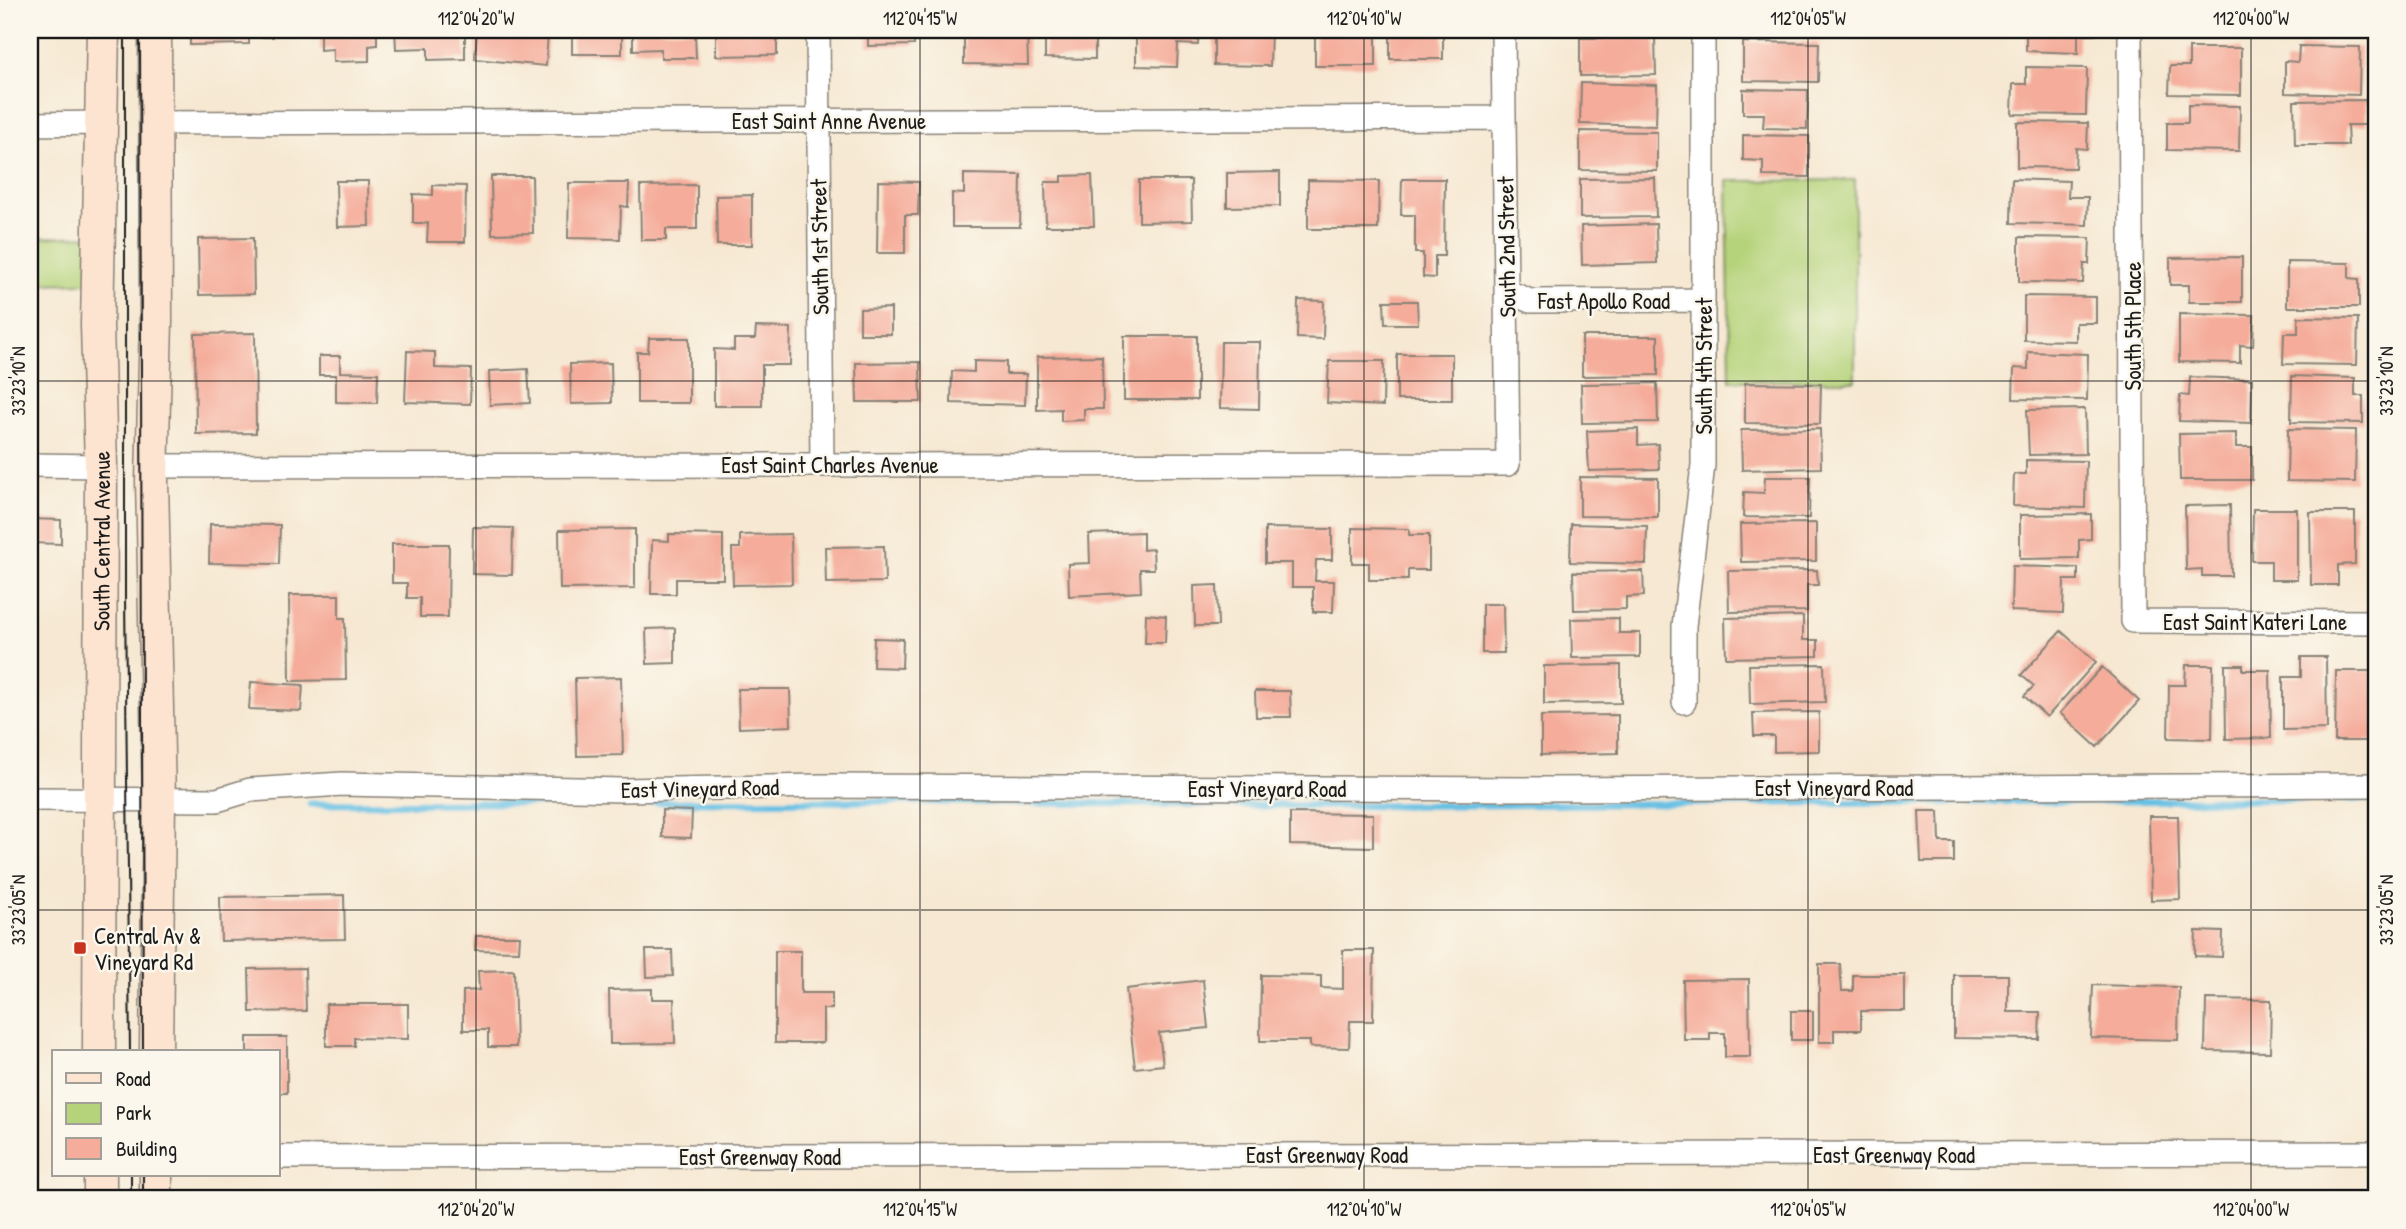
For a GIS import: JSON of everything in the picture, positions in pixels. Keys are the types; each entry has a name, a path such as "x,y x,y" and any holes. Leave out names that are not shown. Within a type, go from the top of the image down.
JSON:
{"main road":[{"name":"South Central Avenue","path":"99,1050 101,466 97,325 103,30"},
{"path":"155,30 153,124 156,321 153,466 159,800 156,1050"},
{"path":"100,1176 100,1199"},
{"path":"156,1176 156,1199"}],"street":[{"name":"South 1st Street","path":"818,30 821,464"},
{"name":"South 2nd Street","path":"1503,30 1508,464"},
{"name":"South 4th Street","path":"1684,702 1684,626 1703,465 1703,30"},
{"name":"South 5th Place","path":"2130,30 2133,621"},
{"name":"East Saint Anne Avenue","path":"153,124 1504,118"},
{"path":"30,124 103,124"},
{"name":"Fast Apollo Road","path":"1506,291 1530,301 1703,300"},
{"name":"East Saint Charles Avenue","path":"153,466 1508,464"},
{"path":"30,465 101,466"},
{"name":"East Saint Kateri Lane","path":"2133,621 2376,622"},
{"name":"East Vineyard Road","path":"30,799 217,800 250,790 342,784 609,790 821,786 1548,789 2376,785"},
{"name":"East Greenway Road","path":"280,1157 2376,1153"}],"green space":[{"path":"1855,180 1855,381 1730,381 1727,181"},
{"path":"88,236 88,283 30,284 30,238"}],"building":[{"path":"190,30 273,30 273,37 249,37 249,44 190,45"},
{"path":"320,30 377,30 377,45 369,46 369,61 333,62 333,49 320,50"},
{"path":"395,30 465,30 465,59 428,60 428,48 396,49"},
{"path":"477,30 548,31 546,66 475,59"},
{"path":"572,30 622,30 622,54 572,54"},
{"path":"633,30 695,30 696,58 661,58 661,49 633,50"},
{"path":"716,30 777,30 777,55 716,56"},
{"path":"868,30 914,30 914,45 868,46"},
{"path":"964,30 1027,30 1028,65 964,64"},
{"path":"1045,30 1095,30 1095,59 1045,58"},
{"path":"1136,30 1199,30 1198,45 1178,44 1177,67 1136,66"},
{"path":"1214,30 1271,30 1270,66 1214,65"},
{"path":"1315,30 1376,30 1376,66 1315,66"},
{"path":"1390,30 1443,30 1443,59 1390,59"},
{"path":"1741,30 1819,30 1819,34 1741,35"},
{"path":"2026,30 2096,30 2096,34 2078,34 2078,53 2026,51"},
{"path":"1655,37 1656,75 1580,76 1580,38"},
{"path":"1743,42 1819,43 1818,82 1743,81"},
{"path":"2299,46 2360,47 2359,95 2285,93 2285,61 2298,62"},
{"path":"2189,48 2241,48 2241,95 2169,94 2170,66 2189,66"},
{"path":"2026,67 2087,68 2086,115 2012,114 2013,84 2026,84"},
{"path":"1581,83 1657,85 1656,126 1580,124"},
{"path":"1743,89 1808,90 1807,129 1763,128 1764,114 1743,114"},
{"path":"2366,100 2366,125 2347,125 2348,145 2295,145 2294,101"},
{"path":"2188,105 2240,106 2239,151 2167,150 2167,123 2188,123"},
{"path":"2017,122 2088,123 2087,149 2076,148 2075,168 2017,167"},
{"path":"1580,131 1657,132 1657,171 1580,170"},
{"path":"1743,135 1809,136 1809,177 1763,176 1763,161 1743,160"},
{"path":"1280,172 1280,206 1227,207 1227,173"},
{"path":"964,174 1021,175 1020,227 952,227 952,193 964,194"},
{"path":"1092,175 1094,226 1046,226 1045,182 1062,182 1062,176"},
{"path":"491,176 532,176 533,233 492,234"},
{"path":"1655,178 1656,217 1580,218 1580,179"},
{"path":"1402,179 1445,179 1444,256 1435,256 1435,278 1423,277 1423,253 1415,253 1415,215 1401,215"},
{"path":"2012,179 2069,181 2068,197 2088,197 2087,225 2011,223"},
{"path":"1139,180 1191,180 1192,221 1139,222"},
{"path":"1308,180 1379,181 1378,229 1308,229"},
{"path":"336,181 368,181 369,226 337,227"},
{"path":"878,181 919,182 918,215 905,215 905,253 877,253"},
{"path":"569,183 629,183 628,207 621,206 620,239 568,238"},
{"path":"433,185 466,186 465,242 427,242 428,223 413,223 413,194 433,195"},
{"path":"697,185 697,229 666,229 666,240 641,240 640,186"},
{"path":"752,195 752,245 717,245 716,196"},
{"path":"1656,224 1657,263 1582,265 1581,226"},
{"path":"2019,237 2090,238 2089,264 2084,264 2083,283 2019,282"},
{"path":"253,238 254,294 199,295 198,239"},
{"path":"2242,257 2242,302 2189,302 2189,285 2170,285 2170,258"},
{"path":"2287,262 2349,263 2349,278 2359,279 2359,307 2287,307"},
{"path":"2024,296 2096,297 2096,323 2076,323 2076,341 2024,340"},
{"path":"1298,300 1324,301 1323,339 1297,338"},
{"path":"1384,301 1417,301 1418,324 1385,324"},
{"path":"891,308 891,334 860,334 860,309"},
{"path":"2179,314 2254,315 2253,346 2240,345 2240,363 2179,362"},
{"path":"2298,317 2358,318 2357,365 2283,364 2284,333 2298,333"},
{"path":"756,327 791,328 790,365 762,365 762,406 714,406 714,349 734,350 734,339 755,339"},
{"path":"255,333 256,433 196,434 195,334"},
{"path":"1124,336 1197,336 1197,400 1124,400"},
{"path":"1582,336 1658,336 1658,375 1582,376"},
{"path":"649,338 689,338 689,403 637,403 637,352 648,352"},
{"path":"1221,342 1260,342 1259,409 1220,408"},
{"path":"407,351 435,352 435,368 471,369 470,404 405,402"},
{"path":"2028,352 2088,354 2087,400 2013,399 2014,368 2028,369"},
{"path":"1397,354 1452,354 1452,400 1397,400"},
{"path":"319,356 340,356 340,372 378,373 377,403 336,402 336,375 319,375"},
{"path":"1102,356 1103,409 1084,409 1084,420 1061,421 1061,409 1037,410 1037,357"},
{"path":"974,361 1006,362 1006,374 1026,374 1025,405 951,403 952,371 974,372"},
{"path":"1329,361 1384,361 1383,406 1327,403"},
{"path":"920,362 921,402 857,402 856,363"},
{"path":"611,363 612,403 571,404 570,364"},
{"path":"528,369 530,403 490,405 489,371"},
{"path":"2292,376 2355,378 2355,396 2363,396 2363,423 2291,422"},
{"path":"2190,377 2252,379 2251,423 2179,421 2180,395 2189,396"},
{"path":"1657,383 1658,422 1582,423 1581,384"},
{"path":"1745,383 1821,384 1820,424 1745,423"},
{"path":"2085,409 2086,454 2029,455 2027,410"},
{"path":"1638,429 1638,445 1658,444 1659,469 1589,471 1587,431"},
{"path":"1820,429 1821,468 1742,470 1741,430"},
{"path":"2288,429 2356,430 2355,482 2287,481"},
{"path":"2236,433 2236,447 2252,447 2252,480 2180,480 2179,434"},
{"path":"2026,460 2086,461 2085,508 2013,506 2014,474 2026,474"},
{"path":"1580,477 1658,478 1658,517 1580,516"},
{"path":"1765,477 1810,477 1809,518 1743,517 1744,492 1764,493"},
{"path":"2230,505 2231,576 2202,576 2202,569 2186,570 2185,506"},
{"path":"2253,509 2297,509 2297,580 2271,580 2271,561 2252,561"},
{"path":"2310,512 2355,512 2355,564 2338,565 2338,585 2311,585"},
{"path":"2091,514 2091,539 2079,540 2079,558 2020,559 2020,515"},
{"path":"30,519 61,520 61,544 30,543"},
{"path":"1816,523 1816,561 1741,562 1740,524"},
{"path":"210,524 280,525 279,564 209,563"},
{"path":"1571,524 1647,526 1646,564 1570,562"},
{"path":"473,527 513,528 512,575 472,574"},
{"path":"1265,528 1332,529 1332,560 1316,560 1315,581 1334,581 1333,612 1313,612 1313,587 1292,587 1292,563 1265,563"},
{"path":"1352,528 1409,529 1409,535 1429,535 1429,570 1408,570 1408,580 1369,580 1369,563 1352,563"},
{"path":"635,529 635,588 560,589 559,530"},
{"path":"1143,532 1143,550 1153,549 1154,569 1140,569 1141,592 1069,596 1068,564 1090,563 1089,534"},
{"path":"669,534 723,535 723,579 676,579 676,594 651,594 652,540 669,541"},
{"path":"791,534 792,584 733,585 732,548 740,548 740,535"},
{"path":"392,544 449,544 448,617 420,617 420,598 407,598 407,583 392,583"},
{"path":"884,546 885,582 826,583 825,547"},
{"path":"2012,566 2078,568 2078,580 2064,580 2063,613 2011,611"},
{"path":"1817,570 1818,585 1807,585 1807,611 1729,612 1728,571"},
{"path":"1643,571 1644,596 1626,597 1626,609 1574,610 1573,572"},
{"path":"1217,585 1218,626 1195,626 1194,586"},
{"path":"289,595 339,595 339,618 345,618 346,680 290,681"},
{"path":"1482,604 1503,604 1504,653 1482,653"},
{"path":"1146,614 1166,616 1165,643 1145,643"},
{"path":"1803,616 1803,640 1818,640 1818,656 1726,658 1725,618"},
{"path":"1619,618 1619,633 1640,633 1640,657 1572,658 1571,619"},
{"path":"675,628 675,663 647,664 646,629"},
{"path":"2061,631 2096,662 2047,717 2024,696 2034,686 2021,675"},
{"path":"874,638 903,639 902,668 873,667"},
{"path":"2301,657 2326,657 2327,729 2283,730 2283,677 2301,677"},
{"path":"1824,664 1825,702 1750,704 1749,665"},
{"path":"1621,665 1621,703 1544,704 1544,666"},
{"path":"2186,665 2213,665 2212,739 2168,738 2169,685 2185,685"},
{"path":"2225,665 2243,665 2243,670 2270,670 2271,738 2226,739"},
{"path":"2102,667 2139,701 2097,747 2060,713"},
{"path":"2336,671 2376,671 2376,741 2335,741"},
{"path":"621,677 623,755 577,756 575,678"},
{"path":"251,682 303,685 301,711 249,709"},
{"path":"738,689 790,689 791,726 739,728"},
{"path":"1255,691 1290,691 1291,717 1256,717"},
{"path":"30,697 36,697 38,739 30,739"},
{"path":"1819,712 1819,751 1774,752 1774,736 1754,736 1753,713"},
{"path":"1618,715 1618,753 1541,755 1541,716"},
{"path":"662,810 692,811 691,838 662,837"},
{"path":"1919,811 1939,811 1940,842 1954,842 1954,862 1921,862"},
{"path":"1290,813 1373,814 1373,847 1290,845"},
{"path":"2149,816 2178,816 2180,899 2151,900"},
{"path":"344,895 345,939 221,941 220,897"},
{"path":"2196,931 2223,932 2222,957 2195,956"},
{"path":"476,936 520,936 519,951 475,950"},
{"path":"646,950 672,950 673,976 647,977"},
{"path":"1343,950 1374,950 1373,1021 1350,1021 1349,1048 1310,1047 1310,1041 1260,1041 1261,975 1321,976 1321,988 1343,989"},
{"path":"775,951 801,951 801,993 832,993 832,1009 823,1009 823,1043 775,1043"},
{"path":"1819,964 1840,964 1842,991 1853,991 1853,975 1905,975 1905,1011 1861,1011 1861,1030 1834,1030 1834,1042 1819,1042"},
{"path":"305,968 306,1011 250,1012 249,969"},
{"path":"514,970 516,1047 488,1047 488,1030 463,1030 463,991 479,990 478,971"},
{"path":"1954,975 2008,975 2008,1012 2040,1012 2039,1039 1954,1038"},
{"path":"1749,979 1750,1057 1725,1057 1725,1033 1710,1033 1710,1040 1684,1040 1683,980"},
{"path":"1203,980 1208,1028 1159,1033 1163,1065 1135,1068 1126,989"},
{"path":"2093,985 2179,987 2178,1040 2091,1038"},
{"path":"652,989 652,999 674,999 675,1043 610,1044 609,990"},
{"path":"2206,999 2271,1000 2270,1052 2205,1051"},
{"path":"326,1004 408,1004 408,1039 354,1038 354,1046 326,1046"},
{"path":"1791,1011 1813,1011 1813,1040 1791,1040"},
{"path":"247,1037 287,1037 287,1093 280,1093 280,1050 247,1050"}],"waterway":[{"path":"310,804 865,801 1329,806 2376,799"}],"tram line":[{"path":"125,30 125,597 130,1050"},
{"path":"140,30 143,1050"},
{"path":"131,1176 131,1199"},
{"path":"143,1176 143,1199"}],"place":[{"name":"Central Av & Vineyard Rd","path":"80,948"}]}
